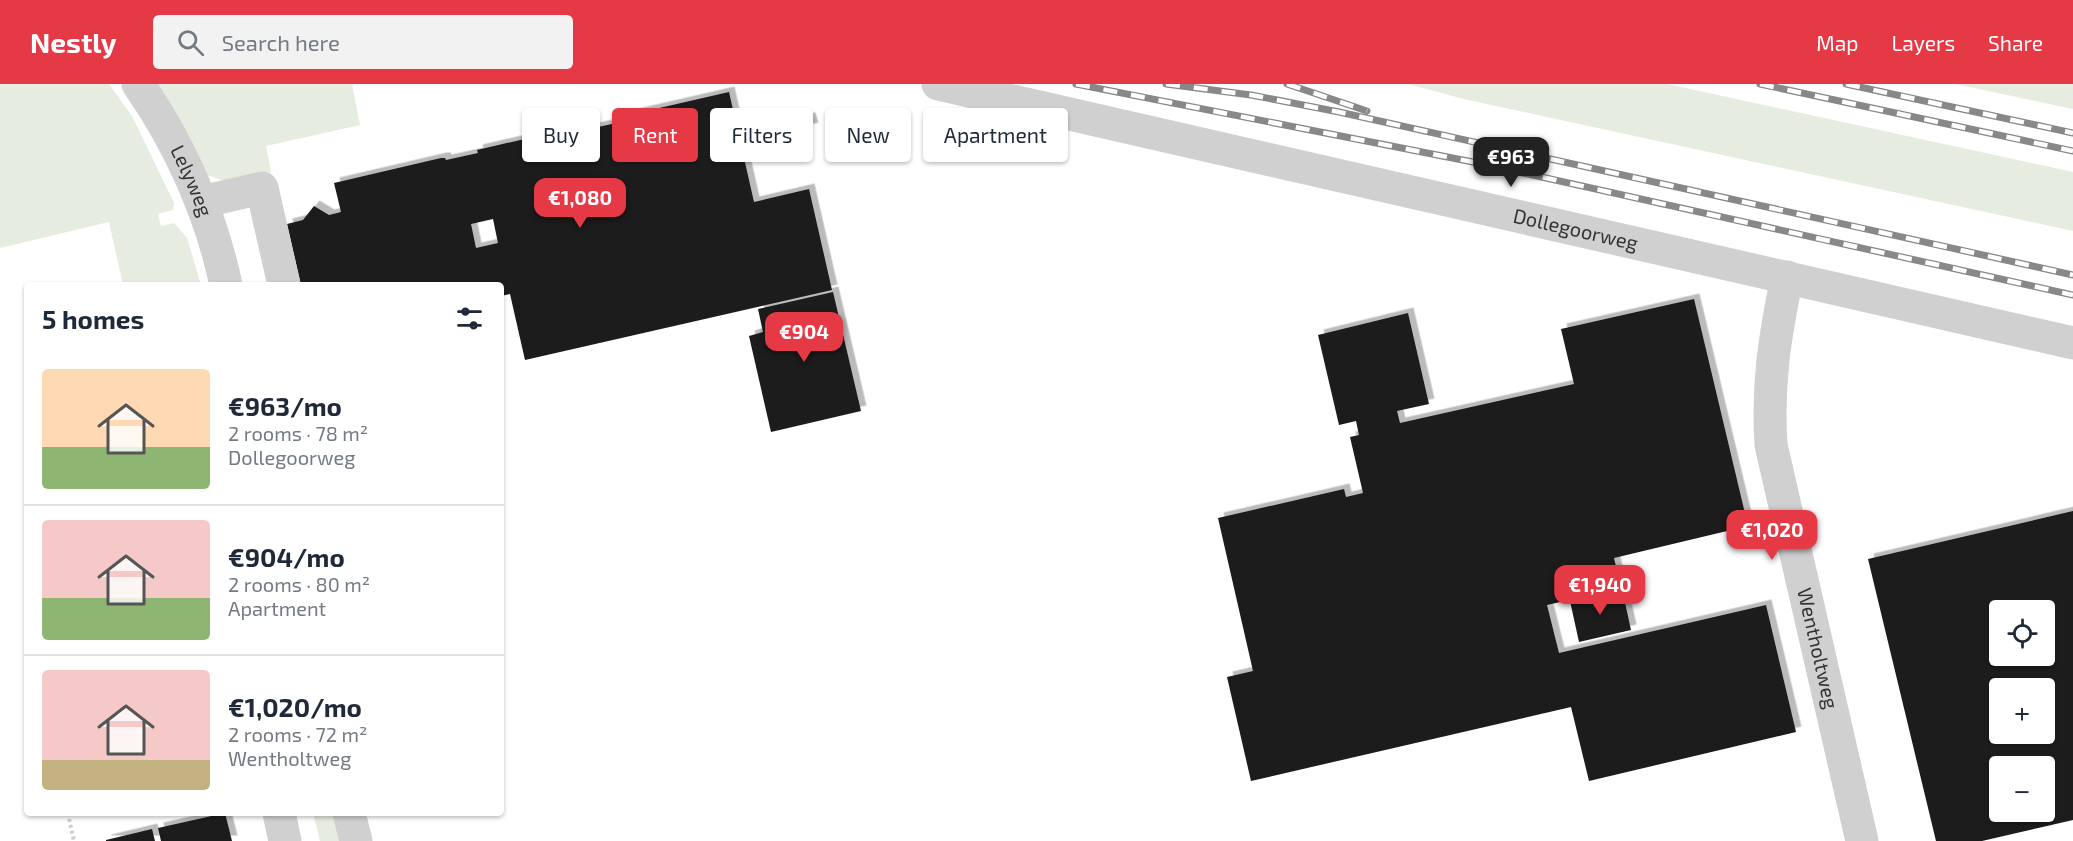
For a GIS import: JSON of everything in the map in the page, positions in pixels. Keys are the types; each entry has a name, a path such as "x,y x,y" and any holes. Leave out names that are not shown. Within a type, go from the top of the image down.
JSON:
{"street":[{"name":"Lelyweg","path":"138,84 176,147 201,202 222,263 225,282"},
{"name":"Dollegoorweg","path":"938,84 2073,343"},
{"path":"201,202 262,188 283,282"},
{"name":"Wentholtweg","path":"1787,277 1771,370 1769,405 1772,445 1862,841"},
{"path":"280,816 285,841"},
{"path":"350,816 356,841"}],"path":[{"path":"69,819 74,841"}],"shaded area":[{"path":"0,84 109,84 132,116 174,203 173,210 158,214 161,226 174,223 187,238 200,282 122,282 109,222 0,248"},
{"path":"156,84 352,84 360,125 266,146 271,172 230,183 207,175"},
{"path":"1408,84 1667,84 2073,172 2073,231 1464,99"},
{"path":"1955,84 2073,84 2073,109"},
{"path":"314,816 339,816 345,841 320,841"}],"building":[{"path":"729,92 733,108 710,108 710,162 745,162 754,202 809,189 832,290 525,360 510,294 504,295 504,282 300,282 287,224 303,220 314,206 329,215 341,212 334,183 441,158 446,160 478,153 477,150 522,140 522,162 600,162 600,127 612,124 612,162 698,162 698,108 659,108","holes":["493,219 498,243 476,248 471,224"]},
{"path":"833,292 861,411 771,432 749,336 763,332 758,309"},
{"path":"1694,299 1748,526 1614,558 1621,588 1547,605 1559,653 1766,605 1796,732 1589,781 1571,707 1251,781 1227,677 1253,671 1218,518 1344,489 1346,497 1363,493 1350,437 1359,435 1356,421 1339,425 1318,335 1408,313 1429,404 1397,411 1400,423 1574,384 1561,329"},
{"path":"2073,511 2073,820 1982,841 1936,841 1868,559"},
{"path":"1622,589 1631,630 1579,642 1570,601"},
{"path":"212,816 226,816 232,841 161,841 158,828"},
{"path":"152,829 155,841 106,841 106,840"}],"railway":[{"path":"1076,84 1483,164 2073,295"},
{"path":"1166,84 1251,95 1339,112 2073,275"},
{"path":"1287,84 1367,111"},
{"path":"1760,84 2073,151"},
{"path":"1846,84 2073,133"}]}
